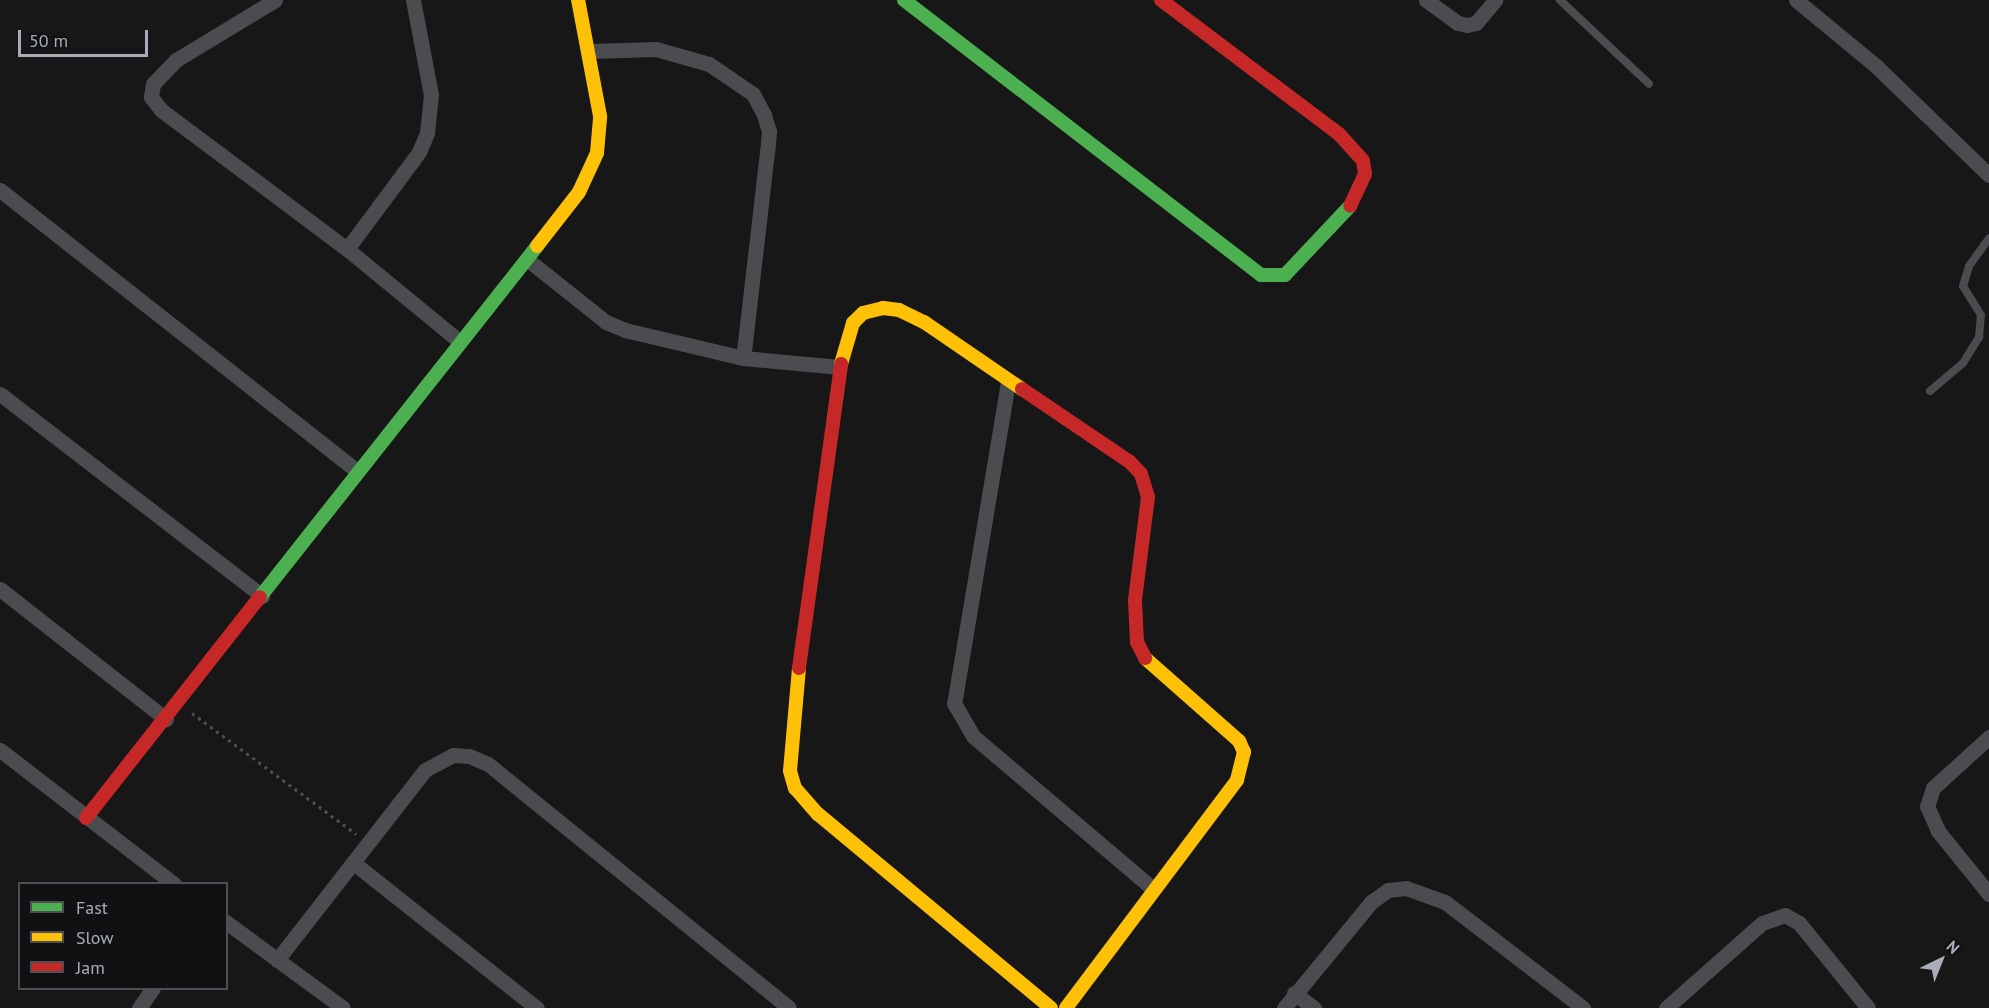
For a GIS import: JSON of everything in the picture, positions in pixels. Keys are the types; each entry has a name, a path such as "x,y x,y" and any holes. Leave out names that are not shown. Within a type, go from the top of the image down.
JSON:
{"street":[{"path":"347,249 419,152 427,133 431,95 413,0"},
{"path":"86,818 179,704 357,471 459,341 528,260 579,192 597,153 600,116 590,51 578,0"},
{"path":"904,0 1246,265 1262,275 1285,275 1354,201 1365,174 1363,161 1339,134 1161,0"},
{"path":"1426,0 1458,24 1467,25 1481,18 1495,0"},
{"path":"1796,0 1876,66 1989,175"},
{"path":"266,2 176,60 153,84 152,98 169,116 347,249 459,341"},
{"path":"590,51 656,50 709,64 753,94 764,115 769,131 743,358"},
{"path":"0,190 357,471"},
{"path":"528,260 606,321 625,330 743,358 840,367"},
{"path":"1051,1008 818,814 795,788 788,749 840,367 853,323 863,313 883,308 899,310 924,322 1008,382 1130,462 1141,474 1148,497 1135,600 1137,642 1147,662 1239,741 1244,752 1237,780 1065,1008"},
{"path":"1008,382 954,703 974,737 1153,889"},
{"path":"0,394 262,596"},
{"path":"0,589 166,719"},
{"path":"1989,737 1933,788 1927,806 1938,831 1989,894"},
{"path":"0,750 171,882"},
{"path":"277,960 355,864 368,843 424,770 453,754 469,756 488,764 789,1008"},
{"path":"355,864 537,1008"},
{"path":"1284,1008 1371,902 1388,891 1406,888 1445,902 1583,1008"},
{"path":"1666,1008 1762,923 1785,915 1799,923 1868,1008"},
{"path":"228,923 343,1008"},
{"path":"139,1008 152,990"},
{"path":"1294,993 1314,1008"}],"lane":[{"path":"1560,0 1649,84"},
{"path":"1930,391 1964,363 1979,337 1981,315 1963,286 1970,266 1989,238"}],"path":[{"path":"179,704 368,843"}],"traffic: fast":[{"path":"904,0 1261,275 1285,275 1350,206"},
{"path":"260,597 537,246"}],"traffic: slow":[{"path":"537,246 579,192 597,153 600,116 578,0"},
{"path":"841,364 853,323 863,313 883,308 899,310 924,322 1022,389"},
{"path":"1066,1008 1237,780 1244,752 1239,741 1145,658"},
{"path":"799,668 790,771 795,788 818,814 1051,1008"}],"traffic: jam":[{"path":"1161,0 1339,134 1363,161 1365,174 1350,206"},
{"path":"799,668 841,364"},
{"path":"1022,389 1130,462 1141,474 1148,497 1135,600 1137,642 1145,658"},
{"path":"86,818 260,597"}]}
